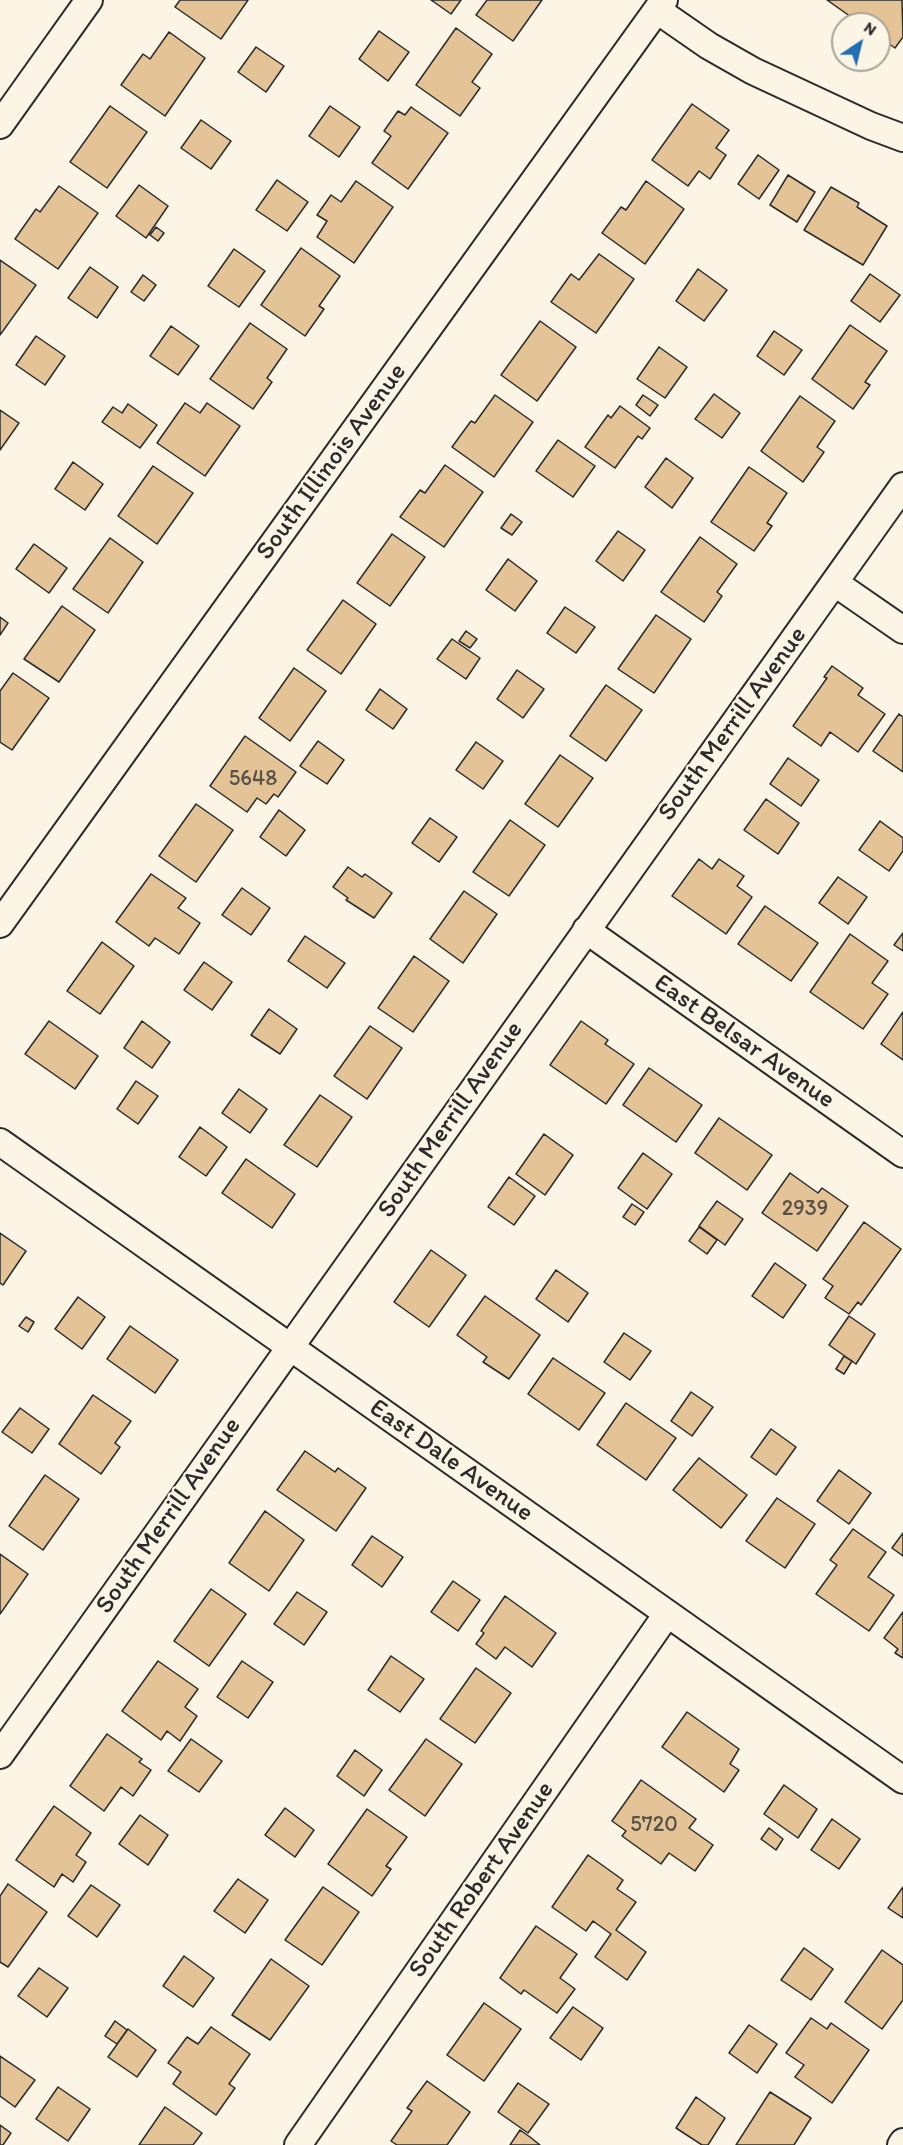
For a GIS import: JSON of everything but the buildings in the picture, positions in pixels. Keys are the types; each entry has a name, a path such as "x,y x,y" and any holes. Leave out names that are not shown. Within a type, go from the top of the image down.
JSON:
{"street":[{"path":"0,125 89,0"},
{"path":"661,5 690,34 753,71 871,126 903,138"},
{"name":"South Illinois Avenue","path":"0,924 661,5"},
{"name":"South Merrill Avenue","path":"0,1755 903,486"},
{"path":"835,583 903,630"},
{"name":"East Belsar Avenue","path":"585,930 903,1154"},
{"name":"East Dale Avenue","path":"0,1142 903,1780"},
{"name":"South Robert Avenue","path":"298,2145 667,1614"}]}
